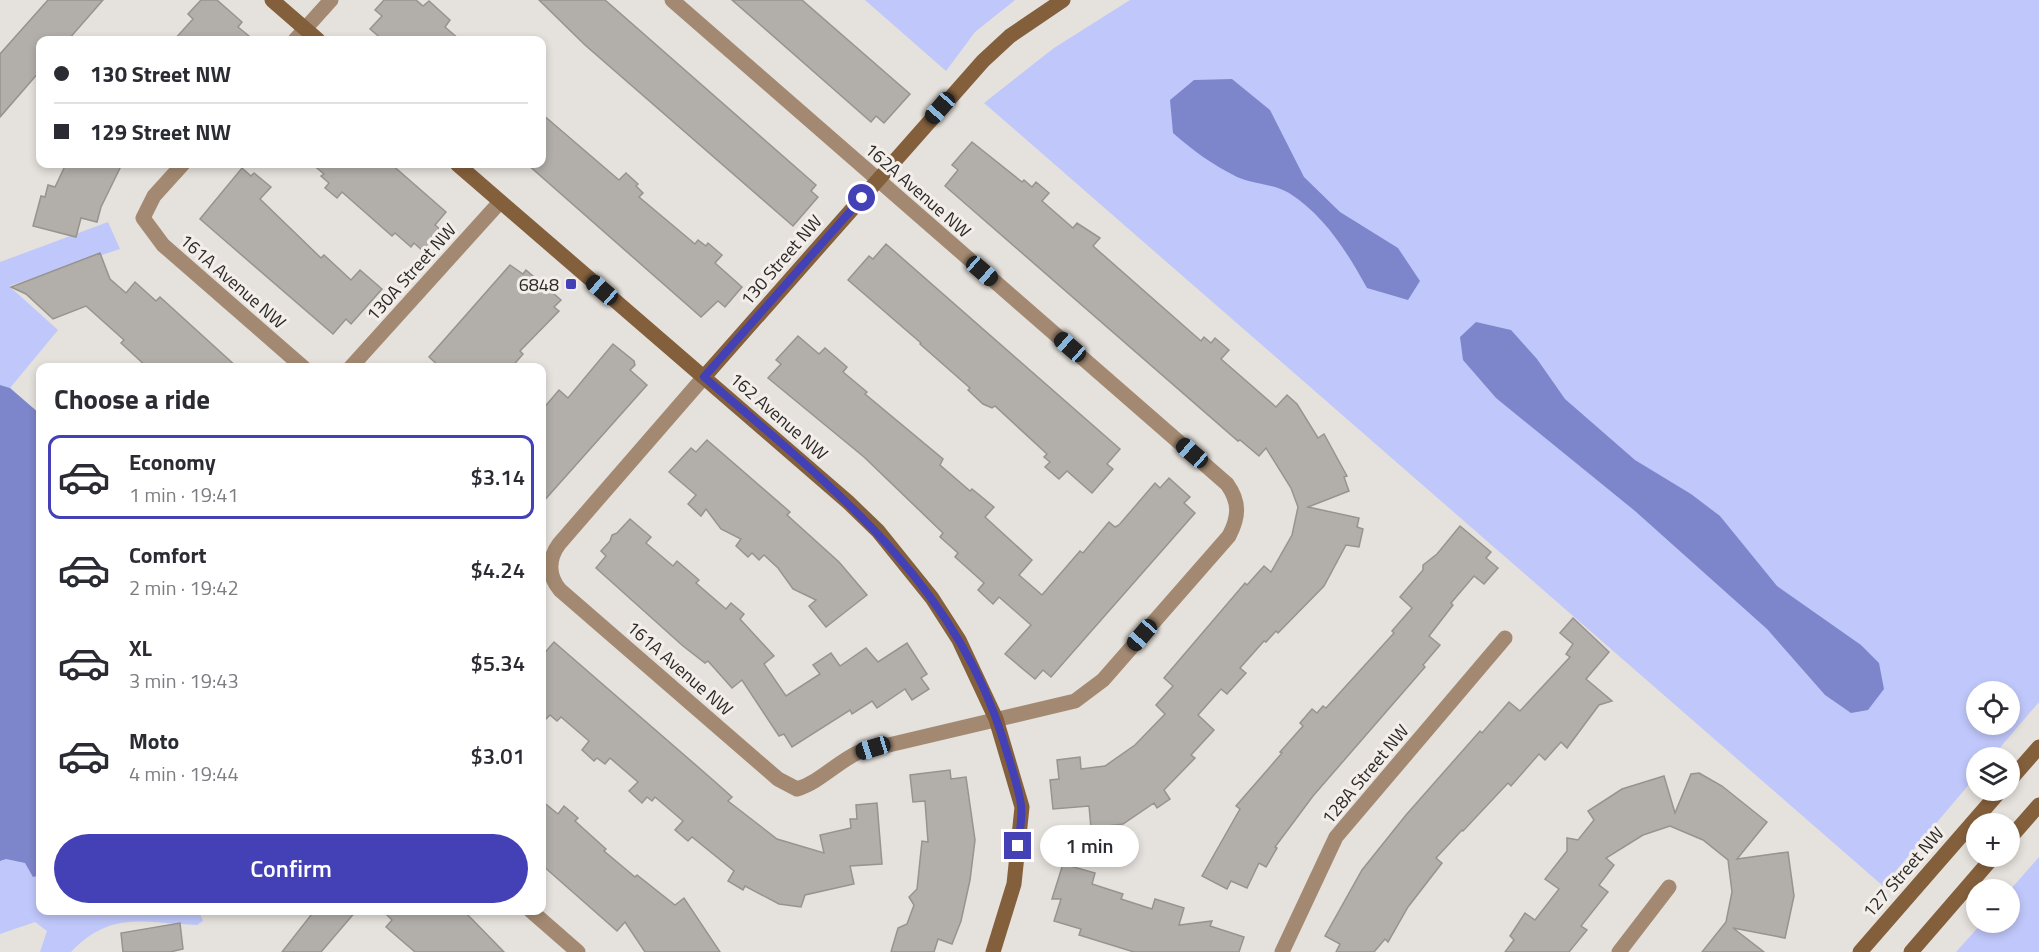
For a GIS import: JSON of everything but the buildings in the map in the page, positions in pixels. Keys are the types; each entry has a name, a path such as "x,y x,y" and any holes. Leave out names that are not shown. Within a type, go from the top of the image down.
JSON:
{"street":[{"path":"272,0 300,35 330,0"},
{"name":"162A Avenue NW","path":"672,0 1227,484 1234,493 1238,509 1236,521 1229,536 1091,691 1075,701 996,719"},
{"name":"130 Street NW","path":"550,565 551,558 559,544 983,61 1010,36 1063,0"},
{"name":"161A Avenue NW","path":"179,168 153,196 143,218 163,245 298,363"},
{"name":"162 Avenue NW","path":"462,168 848,502 878,531 932,598 959,640 996,719 1022,807 1014,884 993,952"},
{"name":"130A Street NW","path":"355,363 500,202"},
{"name":"161A Avenue NW","path":"550,565 554,583 560,590 778,779 797,789 809,785 832,766 859,752 996,719"},
{"name":"128A Street NW","path":"1282,952 1336,837 1504,638"},
{"path":"2020,769 2039,747"},
{"name":"127 Street NW","path":"1860,952 1991,801"},
{"path":"2020,827 2039,805"},
{"path":"1911,952 1984,867"},
{"path":"1619,952 1669,887"},
{"path":"536,915 578,952"}],"shaded area":[{"path":"865,0 1015,0 975,32 946,71"},
{"path":"1130,0 2039,0 2039,702 2020,724 2020,681 1966,681 1966,735 2011,735 2001,747 1966,747 1966,788 1883,886 984,103 1054,48"},
{"path":"1232,79 1270,110 1304,177 1340,212 1398,248 1420,281 1408,300 1367,288 1334,236 1314,212 1302,202 1277,188 1237,177 1203,157 1173,133 1170,100 1194,80"},
{"path":"108,222 120,249 9,286 58,330 10,388 36,411 36,915 201,915 203,921 197,925 144,922 114,924 86,939 71,952 40,952 47,931 35,922 0,934 0,262"},
{"path":"1476,322 1511,330 1537,359 1565,399 1635,460 1691,494 1720,516 1777,586 1861,645 1879,663 1884,689 1868,710 1851,713 1825,695 1767,629 1635,511 1496,398 1463,360 1460,337"},
{"path":"0,385 10,388 36,411 36,876 33,877 25,863 6,859 0,861"},
{"path":"2039,857 2039,952 1956,952 1973,933 2020,933 2020,879"}],"place":[{"name":"6848","path":"571,284"}],"route":[{"path":"862,198 704,377 848,502 878,531 932,598 959,640 996,719 1022,807 1018,846"}]}
